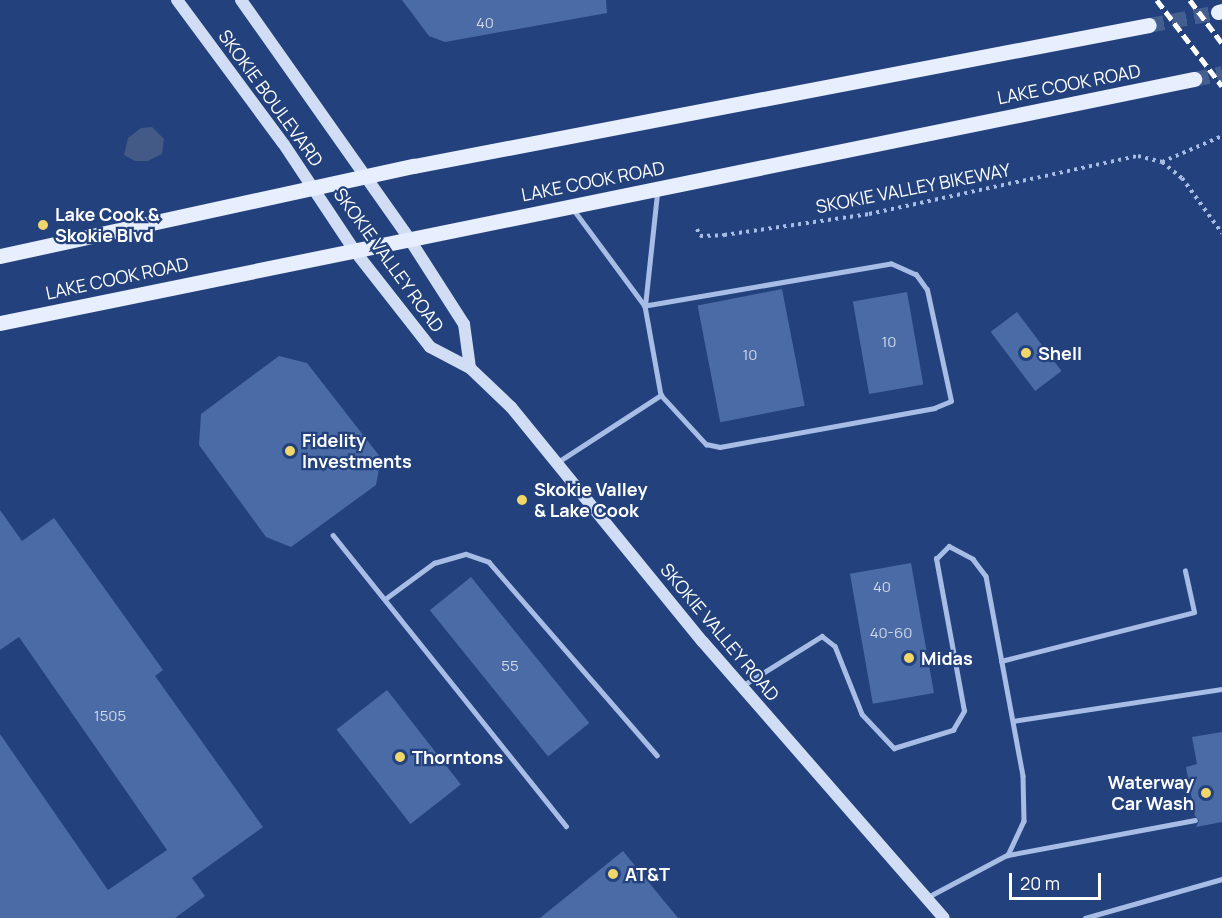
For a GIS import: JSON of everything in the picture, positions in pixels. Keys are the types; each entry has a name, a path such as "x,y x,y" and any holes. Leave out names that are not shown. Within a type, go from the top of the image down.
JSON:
{"main road":[{"name":"SKOKIE BOULEVARD","path":"177,0 314,188"},
{"name":"SKOKIE BOULEVARD","path":"241,0 365,177"},
{"path":"0,256 365,177 1149,25"},
{"name":"LAKE COOK ROAD","path":"0,322 1194,79"},
{"name":"SKOKIE VALLEY ROAD","path":"365,177 410,240 464,324 470,368"},
{"name":"SKOKIE VALLEY ROAD","path":"314,188 354,250 430,347 470,368 511,407 741,686 944,918"}],"lane":[{"path":"645,306 891,264 916,275 927,290 951,401 934,408 720,447 706,444 661,395 645,306 658,188"},
{"path":"570,205 645,306"},
{"path":"556,463 661,395"},
{"path":"333,535 566,826"},
{"path":"741,686 822,636 835,646 862,714 894,748 953,730 964,711 936,559 950,546 973,560 986,576 1023,776 1024,821 1008,855"},
{"path":"385,599 434,563 466,554 489,562 657,754"},
{"path":"1001,661 1194,612 1185,571"},
{"path":"1013,721 1222,689"},
{"path":"927,898 1008,855 1195,820"},
{"path":"1085,918 1222,879"}],"path":[{"path":"1222,136 1162,162 1182,178 1222,233"},
{"name":"SKOKIE VALLEY BIKEWAY","path":"697,228 700,236 724,235 869,214 1138,156 1162,162"}],"water":[{"path":"152,127 164,139 162,154 148,161 135,161 124,155 128,138 141,128"}],"building":[{"path":"402,0 606,0 607,13 445,42 429,36"},
{"path":"782,289 805,406 720,422 698,305"},
{"path":"907,292 923,385 869,394 853,302"},
{"name":"Shell","path":"1017,312 1062,371 1035,391 991,332"},
{"name":"Fidelity Investments","path":"279,356 307,363 381,458 376,485 291,547 266,537 199,445 201,414"},
{"path":"0,510 22,541 54,518 163,670 155,676 263,827 192,878 205,896 175,918 0,918 0,734 108,890 167,850 19,637 0,650"},
{"path":"911,563 934,693 873,704 850,574"},
{"name":"Thorntons","path":"471,577 589,723 548,756 430,610"},
{"name":"Thorntons","path":"387,690 461,785 410,824 337,729"},
{"name":"Waterway Car Wash","path":"1222,732 1222,822 1196,827 1199,820 1195,816 1186,767 1197,764 1192,737"},
{"path":"623,851 678,918 540,918"}],"tunnel":[{"path":"1149,25 1218,12"},
{"path":"1194,79 1222,73"}],"railway":[{"path":"1157,0 1222,86"},
{"path":"1190,0 1222,43"}],"place":[{"name":"Lake Cook & Skokie Blvd","path":"43,225"},
{"name":"Shell","path":"1026,353"},
{"name":"Fidelity Investments","path":"290,451"},
{"name":"Skokie Valley & Lake Cook","path":"522,500"},
{"name":"Midas","path":"909,658"},
{"name":"Thorntons","path":"400,757"},
{"name":"Waterway Car Wash","path":"1206,793"},
{"name":"AT&T","path":"613,874"}]}
